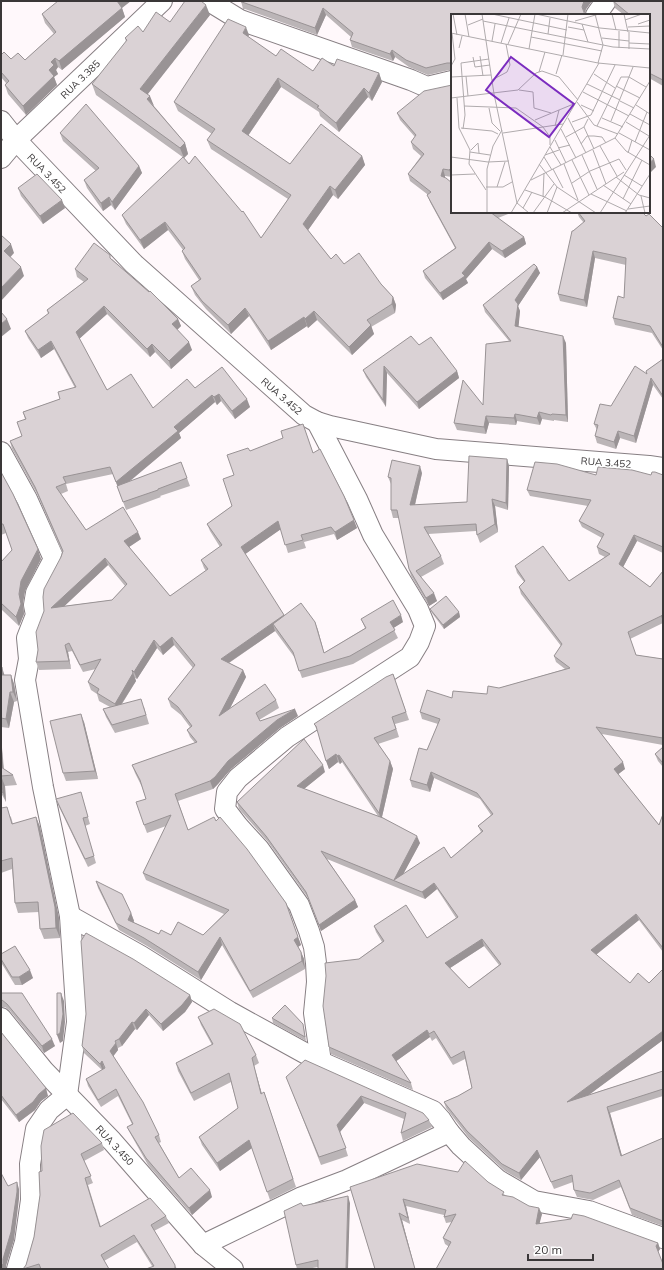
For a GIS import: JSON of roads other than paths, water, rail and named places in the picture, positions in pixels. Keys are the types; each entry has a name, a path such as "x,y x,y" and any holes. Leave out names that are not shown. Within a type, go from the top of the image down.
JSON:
{"street":[{"name":"RUA 3.385","path":"1,158 16,140 162,1"},
{"path":"210,1 240,20 427,86 451,81"},
{"path":"597,14 606,1"},
{"name":"RUA 3.452","path":"1,121 16,140 134,264 304,415 317,422 436,449 663,468"},
{"path":"317,422 357,499 373,535 418,609 425,626 419,642 410,657 287,737 238,778 227,792 225,809 259,849 299,905 309,932 314,947 316,963 317,982 314,1013 321,1062"},
{"path":"1,452 27,499 54,559 36,593 34,605 36,615 27,638 29,659 25,680 43,787 70,916 77,1022 67,1095 49,1110 36,1129 30,1164 31,1200 25,1242 17,1269"},
{"path":"70,916 141,956 230,1012 321,1062 433,1111 461,1146 498,1180 534,1201 589,1211 663,1238"},
{"name":"RUA 3.450","path":"1,1018 44,1071 112,1141 202,1244 233,1269"},
{"path":"202,1244 302,1197 347,1180 449,1132"}]}
